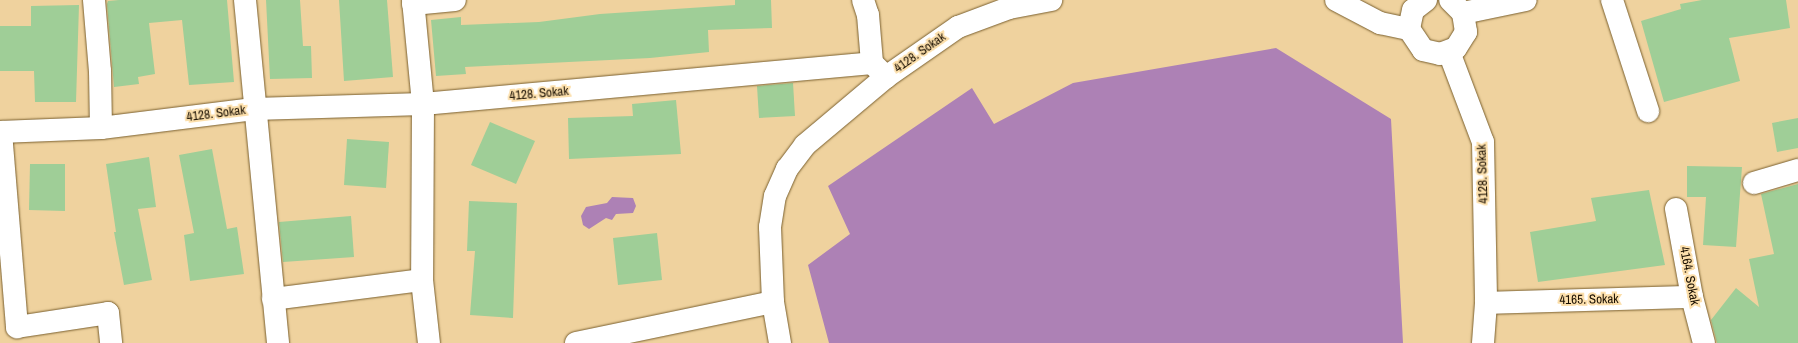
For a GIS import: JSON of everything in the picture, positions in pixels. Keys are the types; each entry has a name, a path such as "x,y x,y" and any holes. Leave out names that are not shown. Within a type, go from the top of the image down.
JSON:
{"street":[{"path":"94,0 100,71 101,128"},
{"path":"245,0 254,109 278,343"},
{"path":"429,343 422,280 423,104 413,2 455,0"},
{"path":"780,343 773,302 770,227 775,196 787,169 804,145 879,70 868,15 863,0"},
{"name":"4128. Sokak","path":"1,132 101,128 254,109 423,104 879,70 958,27 1009,8 1051,0"},
{"path":"1336,0 1380,24 1409,30 1423,50 1440,54 1449,52 1462,41 1466,32 1457,6 1526,0"},
{"path":"1409,30 1413,10 1426,0"},
{"path":"1612,0 1648,111"},
{"name":"4128. Sokak","path":"1449,52 1483,142 1486,303 1483,343"},
{"path":"1,132 16,327 108,313 111,343"},
{"path":"1754,183 1798,170"},
{"name":"4164. Sokak","path":"1676,209 1692,297 1704,343"},
{"path":"273,299 422,280"},
{"name":"4165. Sokak","path":"1486,303 1692,297"},
{"path":"579,343 773,302"}],"shaded area":[{"path":"1276,48 1391,119 1403,343 829,343 808,265 850,234 828,186 972,88 994,124 1073,83"},
{"path":"612,197 633,198 636,206 633,213 616,214 612,220 606,218 589,229 583,225 581,216 586,207 607,203"}],"building":[{"path":"227,0 234,82 189,85 182,20 149,23 155,74 138,77 139,84 114,87 107,4 108,1"},
{"path":"266,0 300,0 303,46 311,46 312,78 270,79"},
{"path":"339,0 387,0 393,77 344,81"},
{"path":"735,0 771,0 772,28 708,30 709,52 650,58 465,67 466,74 436,76 431,20 461,17 461,25 539,22 600,14 735,5"},
{"path":"1702,0 1786,0 1790,28 1729,38 1740,81 1664,102 1641,21 1681,9 1680,4"},
{"path":"79,5 76,102 35,102 34,71 0,71 0,26 31,26 31,6"},
{"path":"793,83 795,116 759,118 757,86"},
{"path":"676,100 681,154 569,159 568,118 633,116 632,104"},
{"path":"1798,118 1798,148 1777,152 1772,123"},
{"path":"490,122 535,141 516,184 471,165"},
{"path":"347,139 389,142 386,188 344,185"},
{"path":"212,149 227,229 237,227 244,274 190,281 184,235 194,233 179,155"},
{"path":"149,157 156,207 138,209 152,280 124,285 114,232 116,232 106,164"},
{"path":"30,164 65,164 65,211 29,210"},
{"path":"1687,166 1742,167 1736,247 1703,245 1706,197 1687,197"},
{"path":"1798,184 1798,343 1717,343 1711,320 1736,288 1759,307 1749,259 1774,254 1761,194"},
{"path":"1649,190 1665,265 1538,282 1530,232 1596,221 1591,198"},
{"path":"469,201 517,203 513,318 470,315 475,251 467,251"},
{"path":"351,216 354,257 283,262 279,222"},
{"path":"657,233 662,280 618,285 613,238"}]}
